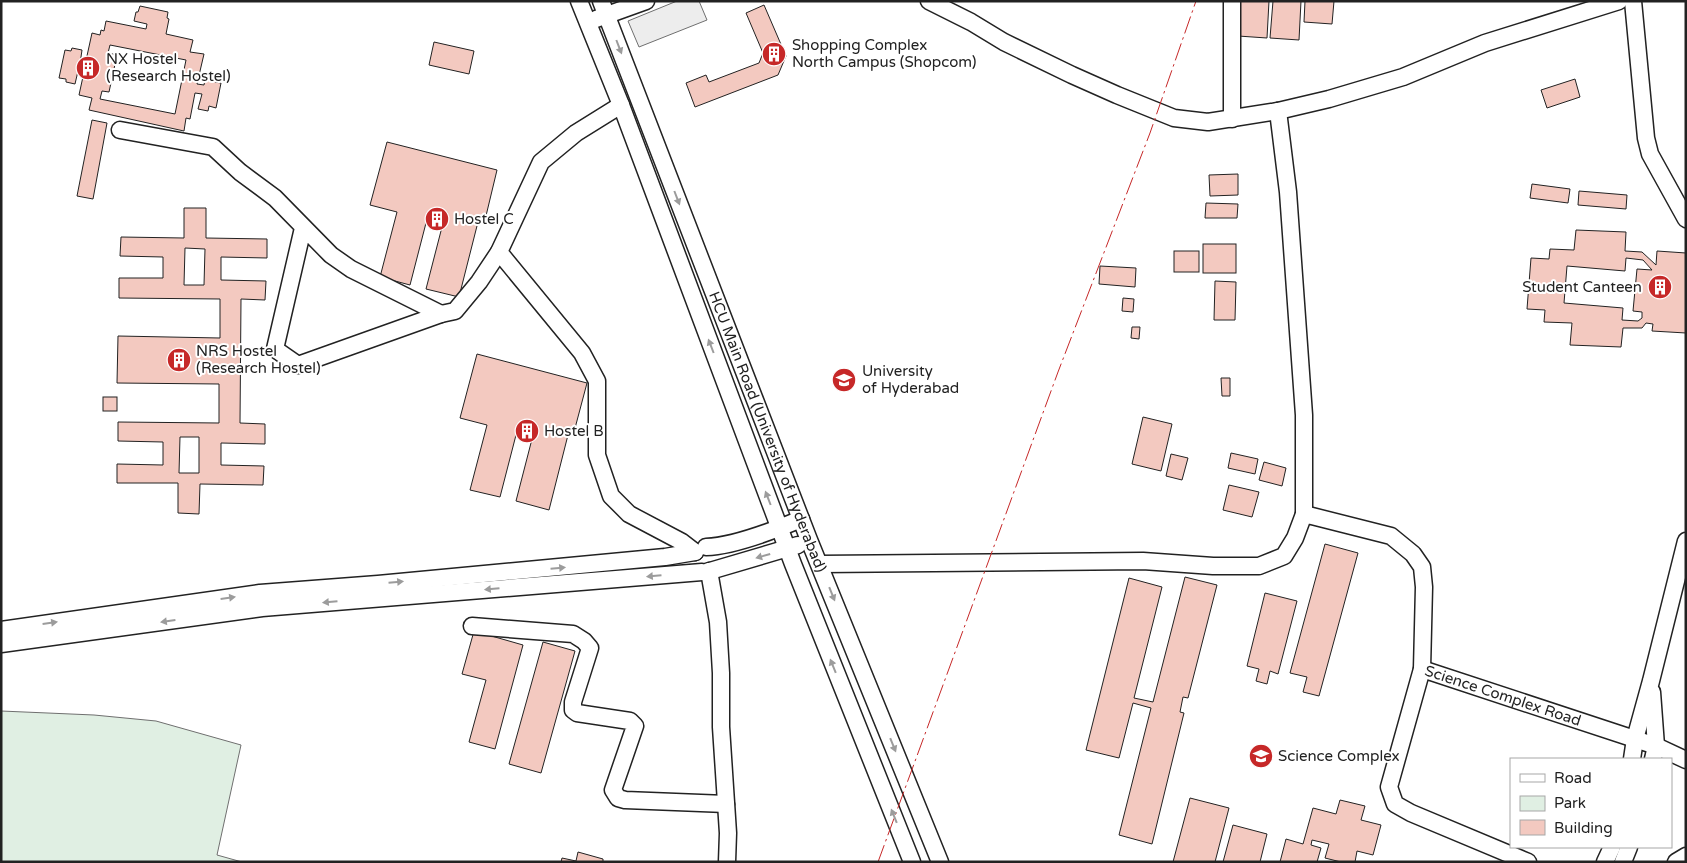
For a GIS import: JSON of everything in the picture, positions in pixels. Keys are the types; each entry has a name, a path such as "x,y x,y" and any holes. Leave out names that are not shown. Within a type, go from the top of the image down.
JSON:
{"street":[{"name":"HCU Main Road (University of Hyderabad)","path":"578,1 621,105 788,549 912,862"},
{"path":"587,22 604,8 646,1"},
{"path":"929,1 971,22 1004,42 1072,75 1174,118 1208,122 1330,99 1403,78 1485,43 1619,1"},
{"path":"1232,1 1232,119"},
{"path":"1633,1 1646,138 1650,154 1686,219"},
{"name":"HCU Main Road (University of Hyderabad)","path":"604,8 809,540 940,862"},
{"path":"303,228 275,349 298,366 454,311 479,282 499,252 541,162 576,133 621,105"},
{"path":"820,564 1143,561 1213,566 1259,566 1284,556 1295,538 1304,514 1304,405 1288,192 1278,110"},
{"path":"120,130 212,147 240,172 275,198 331,255 351,269 441,314"},
{"path":"499,252 582,353 597,380 597,455 611,496 629,514 682,542 701,549"},
{"path":"1304,514 1390,536 1413,554 1422,567 1424,586 1422,669"},
{"path":"1,630 261,600 378,584 666,557 718,547 780,528 801,519"},
{"path":"1,644 261,600 707,571 788,549 809,540"},
{"path":"1632,758 1635,739 1686,541"},
{"path":"701,549 693,555 693,564 695,568 707,571"},
{"path":"707,571 718,622 721,673 721,727 728,833 727,862"},
{"path":"472,626 573,634 584,641 590,648 573,702 573,710 577,713 630,721 635,726 613,790 618,798 625,800 726,804"},
{"name":"Science Complex Road","path":"1528,862 1502,856 1410,813 1395,804 1389,787 1422,669 1635,739 1655,752 1686,760"},
{"path":"1651,681 1655,752"},
{"path":"1605,862 1612,848"},
{"path":"1623,862 1629,848"},
{"path":"1676,862 1686,856"}],"green space":[{"path":"1,711 94,715 156,721 241,745 217,855 242,862 1,862"}],"shaded area":[{"path":"677,1 699,1 707,20 639,47 628,21"}],"building":[{"path":"1240,1 1269,1 1267,38 1238,36"},
{"path":"1273,1 1301,1 1299,40 1270,38"},
{"path":"1305,1 1334,1 1332,24 1304,22"},
{"name":"Shopping Complex North Campus (Shopcom)","path":"764,5 786,56 778,75 695,107 686,83 706,75 709,82 759,63 763,53 746,13"},
{"name":"NX Hostel (Research Hostel)","path":"140,6 168,12 167,18 169,19 166,34 193,40 190,52 204,54 197,84 204,85 206,74 216,76 215,82 221,83 216,108 209,106 208,111 198,109 202,94 195,93 190,119 186,118 184,131 89,110 92,98 79,95 84,72 78,71 75,84 66,82 66,79 59,78 65,50 71,51 72,48 82,50 80,64 85,65 92,33 100,35 101,30 104,31 106,21 146,29 147,24 134,21 136,12 138,12","holes":["110,45 186,60 175,114 100,99 102,91 109,92 117,55 108,53"]},
{"path":"434,42 474,51 469,74 429,65"},
{"path":"1575,79 1580,97 1547,108 1541,90"},
{"path":"92,120 107,123 93,199 77,196"},
{"name":"Hostel C","path":"387,142 497,170 485,220 479,218 459,297 426,289 442,227 426,223 410,285 380,277 397,212 370,205"},
{"path":"1238,174 1238,195 1210,196 1209,175"},
{"path":"1532,184 1570,189 1568,203 1530,198"},
{"path":"1579,191 1627,195 1626,209 1578,205"},
{"path":"1206,203 1238,204 1237,218 1205,218"},
{"name":"NRS Hostel (Research Hostel)","path":"184,208 206,208 206,238 267,239 267,258 221,257 221,280 266,281 265,300 241,299 240,423 265,424 265,444 221,443 221,465 264,466 263,485 200,484 199,514 178,513 178,483 117,483 117,464 163,465 163,442 118,441 118,422 219,423 219,384 117,383 118,336 220,338 220,299 119,298 119,278 163,278 163,257 120,256 121,237 184,238","holes":["185,248 205,249 204,285 184,285","180,437 199,437 199,473 179,473"]},
{"name":"Student Canteen","path":"1576,230 1626,232 1625,251 1642,252 1656,265 1657,251 1686,253 1686,333 1652,331 1653,324 1646,323 1642,328 1623,328 1621,347 1570,345 1572,323 1544,322 1545,310 1527,309 1531,258 1549,259 1550,249 1574,250","holes":["1626,258 1643,260 1652,270 1637,269 1633,311 1642,312 1642,318 1638,321 1622,320 1623,308 1564,303 1567,266 1625,271"]},
{"path":"1203,244 1236,244 1236,273 1203,273"},
{"path":"1174,251 1199,251 1199,272 1174,272"},
{"path":"1100,266 1136,268 1135,287 1099,284"},
{"path":"1215,281 1236,282 1235,320 1214,320"},
{"path":"1123,298 1134,299 1133,312 1122,311"},
{"path":"1132,327 1140,327 1139,339 1131,338"},
{"name":"Hostel B","path":"477,354 587,383 574,432 569,431 549,510 516,501 532,439 516,435 500,497 470,490 487,425 460,418"},
{"path":"1221,378 1230,378 1230,396 1222,396"},
{"path":"103,397 117,397 117,411 103,411"},
{"path":"1143,417 1172,424 1161,471 1132,464"},
{"path":"1231,453 1258,459 1255,474 1228,468"},
{"path":"1171,454 1188,458 1182,480 1166,476"},
{"path":"1264,462 1286,468 1282,486 1259,480"},
{"path":"1229,485 1259,492 1252,517 1223,510"},
{"path":"1325,544 1358,553 1319,696 1303,692 1307,677 1290,673"},
{"path":"1185,577 1217,585 1188,698 1183,697 1180,712 1184,713 1152,844 1119,835 1151,708 1133,703 1119,758 1086,750 1129,578 1162,587 1134,698 1153,702"},
{"path":"1265,593 1297,601 1278,674 1270,671 1267,684 1256,681 1259,669 1247,666"},
{"path":"474,631 523,645 495,749 469,742 486,680 462,674"},
{"path":"543,642 575,651 541,773 509,764"},
{"path":"1190,798 1229,808 1215,862 1173,862"},
{"path":"1340,800 1365,806 1361,820 1381,825 1373,855 1357,851 1355,862 1341,862 1325,858 1329,844 1312,840 1311,845 1321,848 1317,862 1280,862 1286,839 1303,844 1313,808 1336,814"},
{"path":"1233,825 1267,834 1260,862 1223,862"},
{"path":"578,852 603,859 603,862 561,862 562,858 576,861"}],"power":[{"path":"878,862 1058,372 1150,133 1196,1"}],"place":[{"name":"Shopping Complex North Campus (Shopcom)","path":"774,54"},
{"name":"NX Hostel (Research Hostel)","path":"88,68"},
{"name":"Hostel C","path":"437,219"},
{"name":"Student Canteen","path":"1660,287"},
{"name":"NRS Hostel (Research Hostel)","path":"179,360"},
{"name":"University of Hyderabad","path":"844,380"},
{"name":"Hostel B","path":"527,431"},
{"name":"Science Complex","path":"1261,756"}]}
